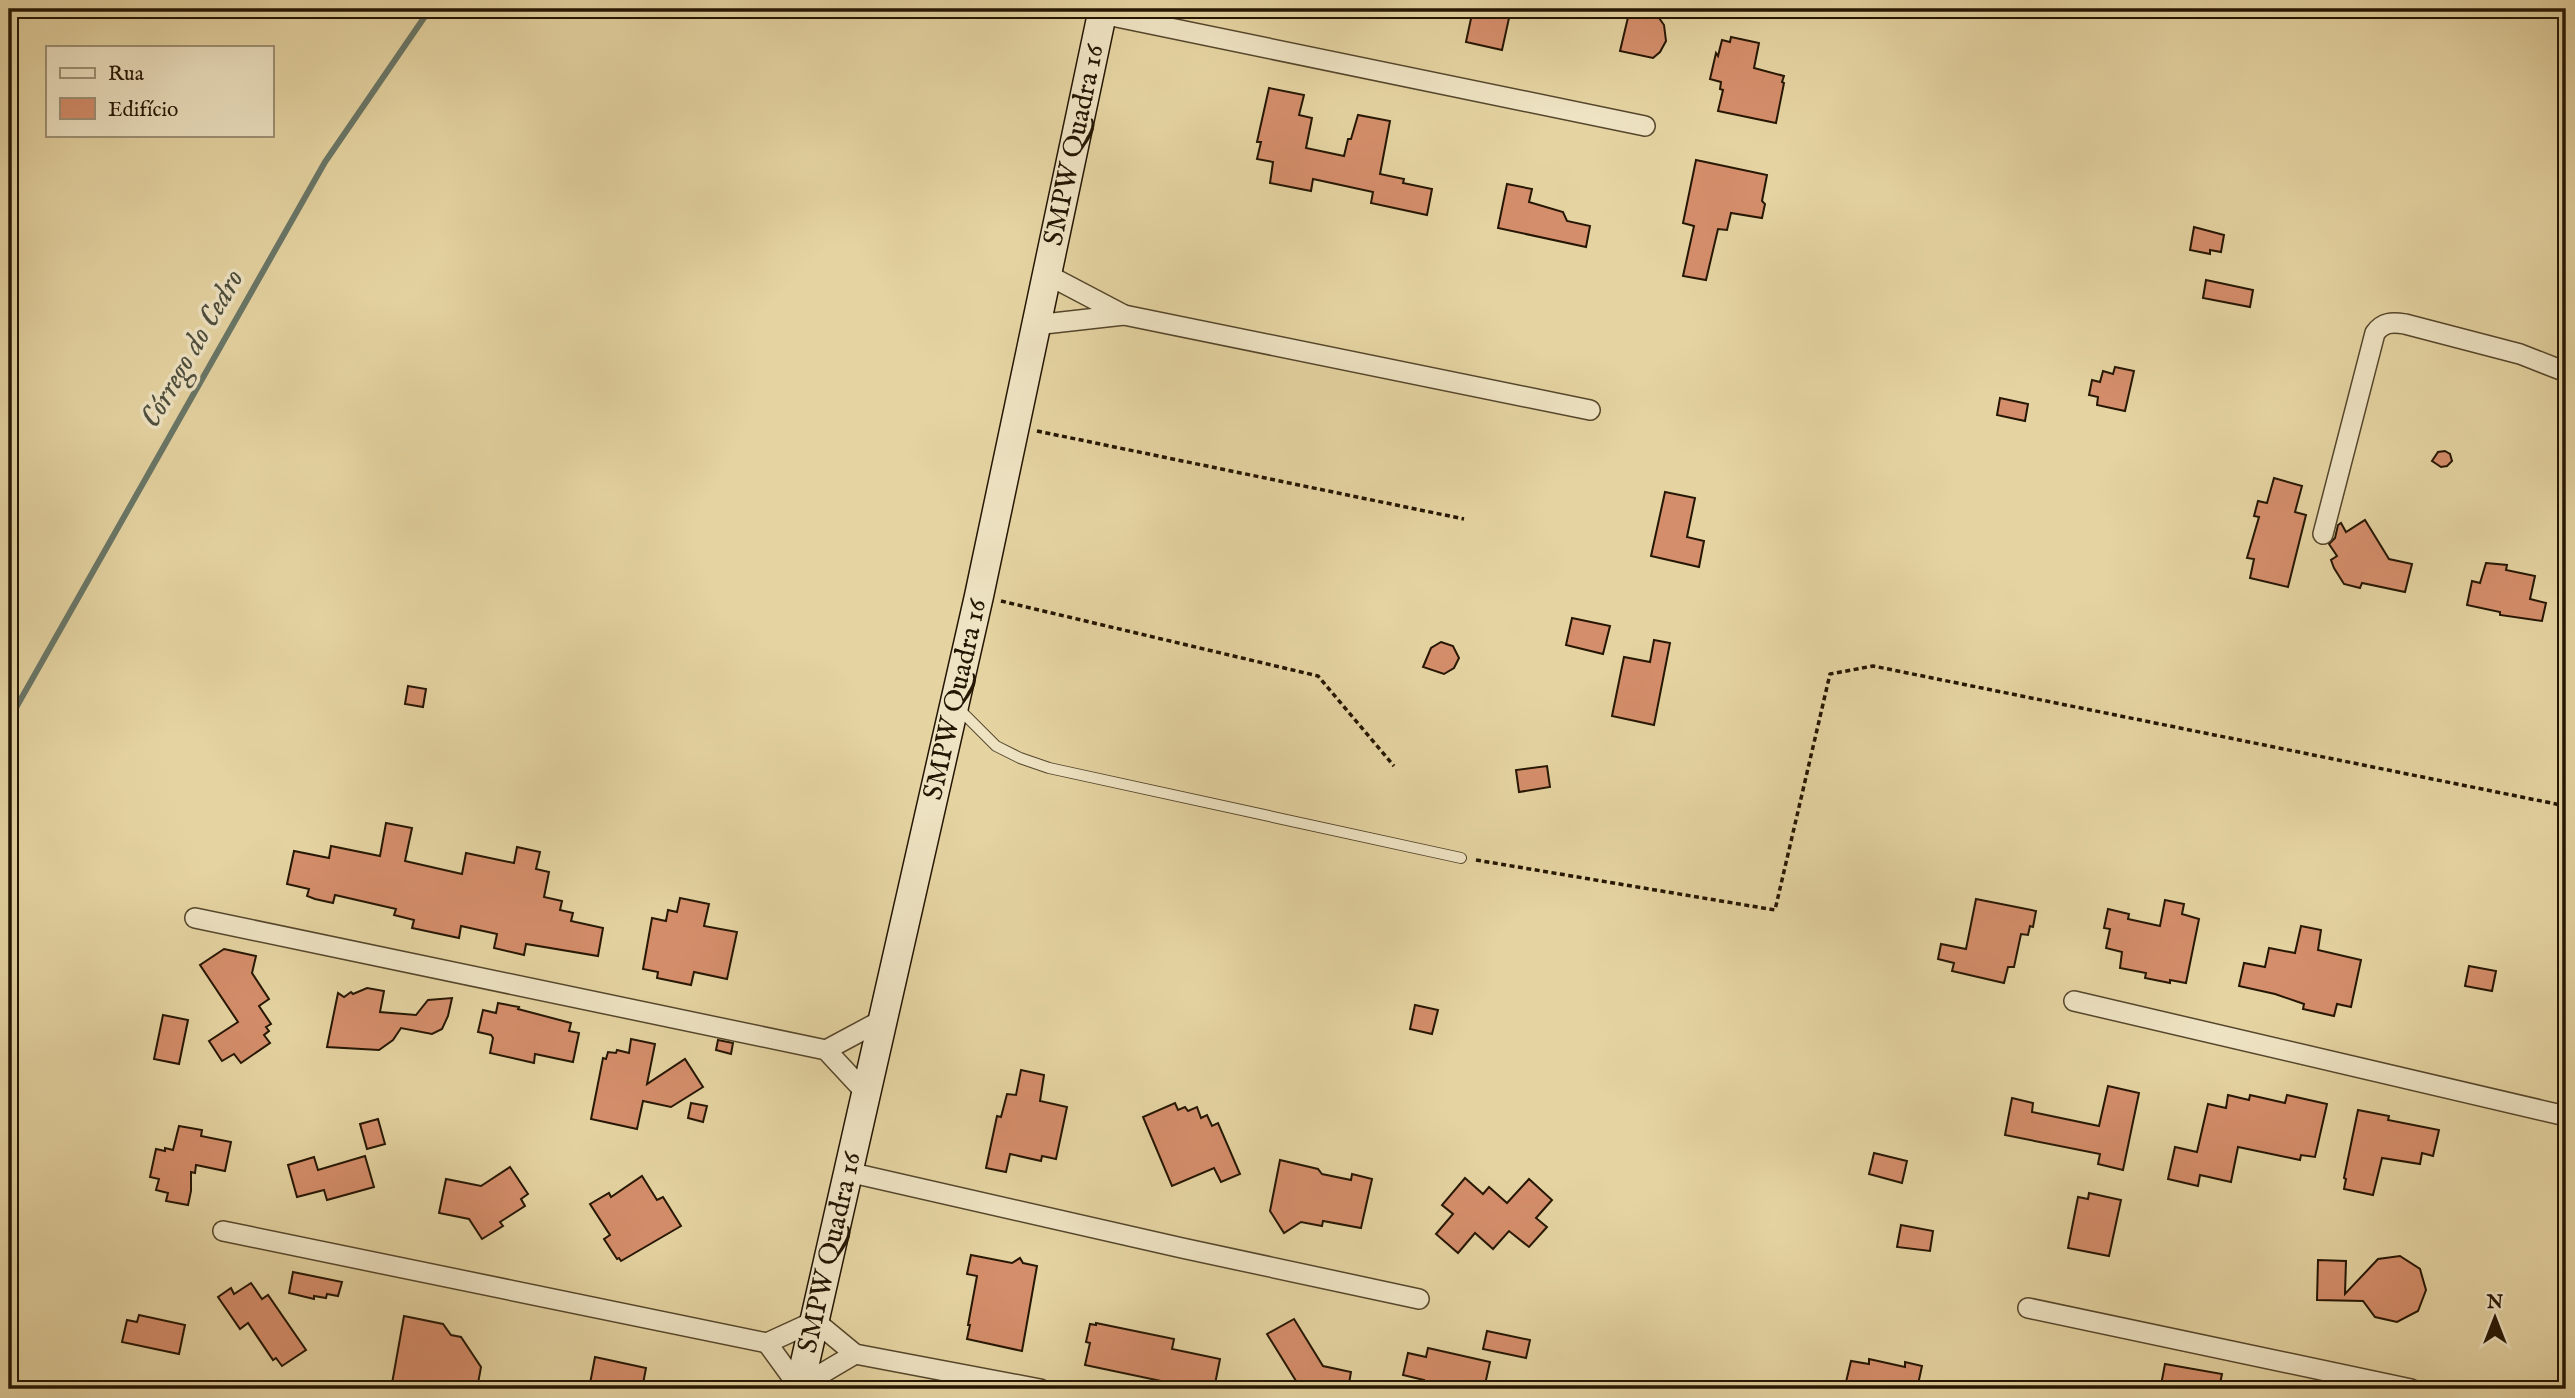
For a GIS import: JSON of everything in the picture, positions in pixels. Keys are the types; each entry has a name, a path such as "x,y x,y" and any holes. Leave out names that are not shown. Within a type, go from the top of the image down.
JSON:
{"street":[{"path":"1103,11 1645,126"},
{"name":"SMPW Quadra 16","path":"799,1388 979,596 1103,11"},
{"path":"1046,274 1124,315 1590,410"},
{"path":"1035,325 1124,315"},
{"path":"2323,534 2375,333 2380,327 2394,322 2405,324 2521,354 2566,372"},
{"path":"195,918 827,1050 866,1093"},
{"path":"2074,1001 2566,1116"},
{"path":"827,1050 883,1020"},
{"path":"848,1172 1419,1299"},
{"path":"223,1231 767,1343 815,1321 855,1354 1040,1389"},
{"path":"2028,1308 2411,1389"},
{"path":"767,1343 799,1388 855,1354"}],"lane":[{"path":"954,704 996,746 1049,768 1461,858"}],"path":[{"path":"1014,427 1464,519"},
{"path":"979,596 1318,676 1394,766"},
{"path":"1461,858 1775,910 1829,674 1873,666 2566,806"}],"building":[{"path":"1473,9 1511,9 1502,50 1466,42"},
{"path":"1630,9 1658,9 1657,15 1664,25 1666,41 1653,58 1620,51"},
{"path":"1731,37 1759,43 1754,68 1784,76 1776,123 1718,111 1723,90 1720,89 1721,82 1710,79 1722,40 1730,42"},
{"path":"1269,88 1304,95 1299,115 1312,118 1306,148 1344,156 1358,115 1390,121 1380,174 1404,179 1403,183 1432,189 1427,215 1371,203 1373,192 1313,179 1311,191 1270,183 1273,162 1257,159 1261,142 1257,142"},
{"path":"1696,160 1767,175 1762,218 1731,213 1727,230 1718,229 1706,280 1683,276 1694,226 1683,223"},
{"path":"1507,184 1532,189 1529,202 1563,212 1567,221 1590,226 1586,247 1498,228"},
{"path":"2194,227 2224,235 2221,252 2210,250 2210,254 2190,250"},
{"path":"2206,280 2253,290 2250,307 2203,298"},
{"path":"2115,367 2134,371 2125,411 2097,405 2098,397 2089,395 2092,380 2100,382 2103,371 2113,374"},
{"path":"2000,398 2028,404 2025,421 1997,415"},
{"path":"2445,451 2450,454 2452,461 2441,467 2432,461 2438,452"},
{"path":"2274,478 2302,486 2295,512 2306,515 2288,587 2250,578 2254,559 2247,558 2259,517 2254,516 2258,501 2267,503"},
{"path":"1665,492 1695,498 1687,537 1704,541 1699,567 1651,556"},
{"path":"2365,520 2389,559 2412,564 2405,592 2362,583 2360,588 2344,584 2334,568 2331,560 2337,556 2329,544 2335,538 2338,525 2341,523 2346,532"},
{"path":"2486,563 2507,565 2506,570 2535,576 2530,599 2546,603 2542,621 2500,615 2500,612 2467,605 2472,581 2480,583"},
{"path":"1572,618 1610,626 1603,654 1566,645"},
{"path":"1654,640 1670,643 1654,725 1612,716 1624,657 1650,662"},
{"path":"1441,642 1453,646 1459,658 1454,668 1444,674 1423,667 1431,648"},
{"path":"408,686 426,689 423,707 405,704"},
{"path":"1547,766 1550,787 1519,792 1516,770"},
{"path":"386,823 412,828 405,861 462,874 466,853 514,863 517,847 540,852 536,869 549,872 544,897 562,901 560,910 573,913 571,921 603,928 598,956 526,944 524,955 494,948 497,934 461,926 459,938 412,928 414,920 394,915 396,909 335,895 333,903 315,899 307,896 309,889 287,884 294,851 329,858 331,846 380,856"},
{"path":"680,898 709,904 704,926 737,932 727,979 694,972 691,985 657,978 658,972 643,969 652,918 666,921 668,910 677,912"},
{"path":"1976,899 2036,911 2033,927 2030,926 2028,935 2021,934 2014,967 2008,967 2004,983 1952,971 1954,963 1938,959 1941,944 1966,949"},
{"path":"2165,900 2184,904 2182,914 2199,919 2186,983 2145,978 2146,973 2120,968 2122,952 2106,948 2110,929 2104,928 2108,909 2129,914 2128,919 2160,926"},
{"path":"2301,926 2321,930 2318,950 2361,960 2351,1007 2337,1004 2334,1016 2303,1009 2304,1004 2275,994 2239,986 2244,963 2265,967 2269,948 2295,953"},
{"path":"224,949 256,956 252,973 269,999 259,1006 271,1024 266,1027 269,1031 264,1035 270,1043 241,1063 234,1054 222,1061 209,1041 238,1022 200,965"},
{"path":"2469,966 2496,971 2492,991 2465,986"},
{"path":"367,988 384,991 380,1012 416,1015 428,1000 452,998 448,1016 442,1029 432,1034 401,1028 393,1040 379,1050 327,1047 338,993 344,997 351,992 353,994"},
{"path":"498,1003 571,1023 569,1031 579,1033 573,1062 535,1054 534,1063 490,1053 493,1038 478,1032 483,1010 496,1013"},
{"path":"1415,1005 1438,1010 1432,1034 1410,1029"},
{"path":"163,1015 188,1020 179,1064 154,1059"},
{"path":"631,1039 655,1044 647,1084 685,1059 703,1087 671,1107 643,1101 637,1129 591,1119 603,1058 606,1059 608,1052 616,1053 617,1050 629,1053"},
{"path":"718,1040 733,1043 731,1054 716,1050"},
{"path":"1021,1070 1044,1075 1040,1101 1067,1107 1056,1159 1042,1156 1041,1161 1010,1154 1006,1172 986,1168 997,1116 1001,1117 1007,1094 1016,1095"},
{"path":"2108,1086 2139,1093 2123,1170 2098,1164 2100,1154 2005,1135 2012,1098 2033,1103 2032,1112 2099,1126"},
{"path":"2228,1095 2249,1100 2250,1095 2285,1103 2287,1095 2327,1104 2315,1157 2301,1155 2300,1160 2238,1147 2231,1182 2200,1175 2198,1186 2168,1179 2175,1147 2197,1152 2208,1104 2226,1108"},
{"path":"691,1103 707,1106 703,1122 688,1118"},
{"path":"1175,1103 1178,1110 1185,1107 1188,1111 1197,1107 1201,1118 1207,1115 1212,1126 1218,1123 1240,1174 1221,1182 1214,1168 1172,1186 1143,1117"},
{"path":"2358,1110 2389,1116 2388,1120 2439,1130 2433,1156 2422,1153 2420,1164 2382,1158 2373,1195 2344,1189"},
{"path":"378,1119 385,1144 367,1149 360,1124"},
{"path":"179,1126 202,1130 201,1136 231,1142 225,1171 196,1165 195,1173 191,1172 188,1205 166,1201 168,1193 156,1190 159,1179 150,1177 156,1149 173,1150"},
{"path":"1874,1153 1907,1161 1902,1183 1869,1174"},
{"path":"365,1156 374,1187 327,1200 324,1190 297,1197 288,1165 314,1157 318,1170"},
{"path":"1280,1160 1351,1180 1352,1174 1372,1179 1361,1228 1323,1221 1322,1226 1301,1222 1284,1233 1270,1211"},
{"path":"510,1167 528,1194 521,1199 525,1206 500,1222 503,1226 482,1239 469,1219 439,1213 446,1179 481,1186"},
{"path":"642,1176 657,1200 663,1197 681,1226 621,1261 604,1239 610,1235 590,1204 609,1193 611,1197"},
{"path":"1465,1178 1483,1194 1489,1187 1507,1203 1529,1179 1552,1200 1536,1218 1547,1227 1529,1247 1509,1231 1493,1249 1475,1233 1458,1253 1436,1234 1453,1214 1442,1205"},
{"path":"2089,1193 2121,1200 2109,1256 2068,1248 2078,1197 2088,1199"},
{"path":"1901,1225 1933,1231 1930,1251 1897,1247"},
{"path":"971,1255 1012,1263 1020,1258 1023,1263 1037,1266 1022,1351 967,1339 977,1276 967,1274"},
{"path":"2400,1256 2420,1269 2426,1290 2418,1311 2397,1322 2375,1317 2363,1301 2317,1300 2318,1260 2346,1261 2345,1294 2378,1259"},
{"path":"293,1272 342,1282 338,1296 327,1294 326,1298 314,1296 314,1299 289,1293"},
{"path":"251,1283 262,1299 268,1295 306,1350 282,1366 276,1358 273,1360 248,1323 240,1329 218,1297 231,1288 234,1294"},
{"path":"139,1315 185,1325 179,1354 122,1342 127,1320 137,1322"},
{"path":"404,1316 443,1324 451,1335 461,1337 481,1367 477,1389 391,1389"},
{"path":"1294,1319 1323,1366 1351,1372 1348,1389 1301,1389 1267,1334"},
{"path":"1090,1324 1174,1339 1172,1349 1220,1359 1214,1389 1199,1389 1085,1365 1090,1343 1086,1342"},
{"path":"1487,1331 1530,1340 1526,1358 1483,1349"},
{"path":"1428,1348 1490,1362 1484,1389 1422,1389 1424,1380 1403,1375 1408,1353 1426,1357"},
{"path":"595,1357 646,1368 642,1389 589,1389"},
{"path":"1869,1359 1905,1367 1905,1362 1922,1366 1917,1389 1878,1389 1846,1382 1851,1361 1869,1364"},
{"path":"2165,1364 2222,1374 2219,1389 2185,1389 2161,1385"}],"waterway":[{"name":"Córrego do Cedro","path":"9,720 325,162 430,9"}]}
